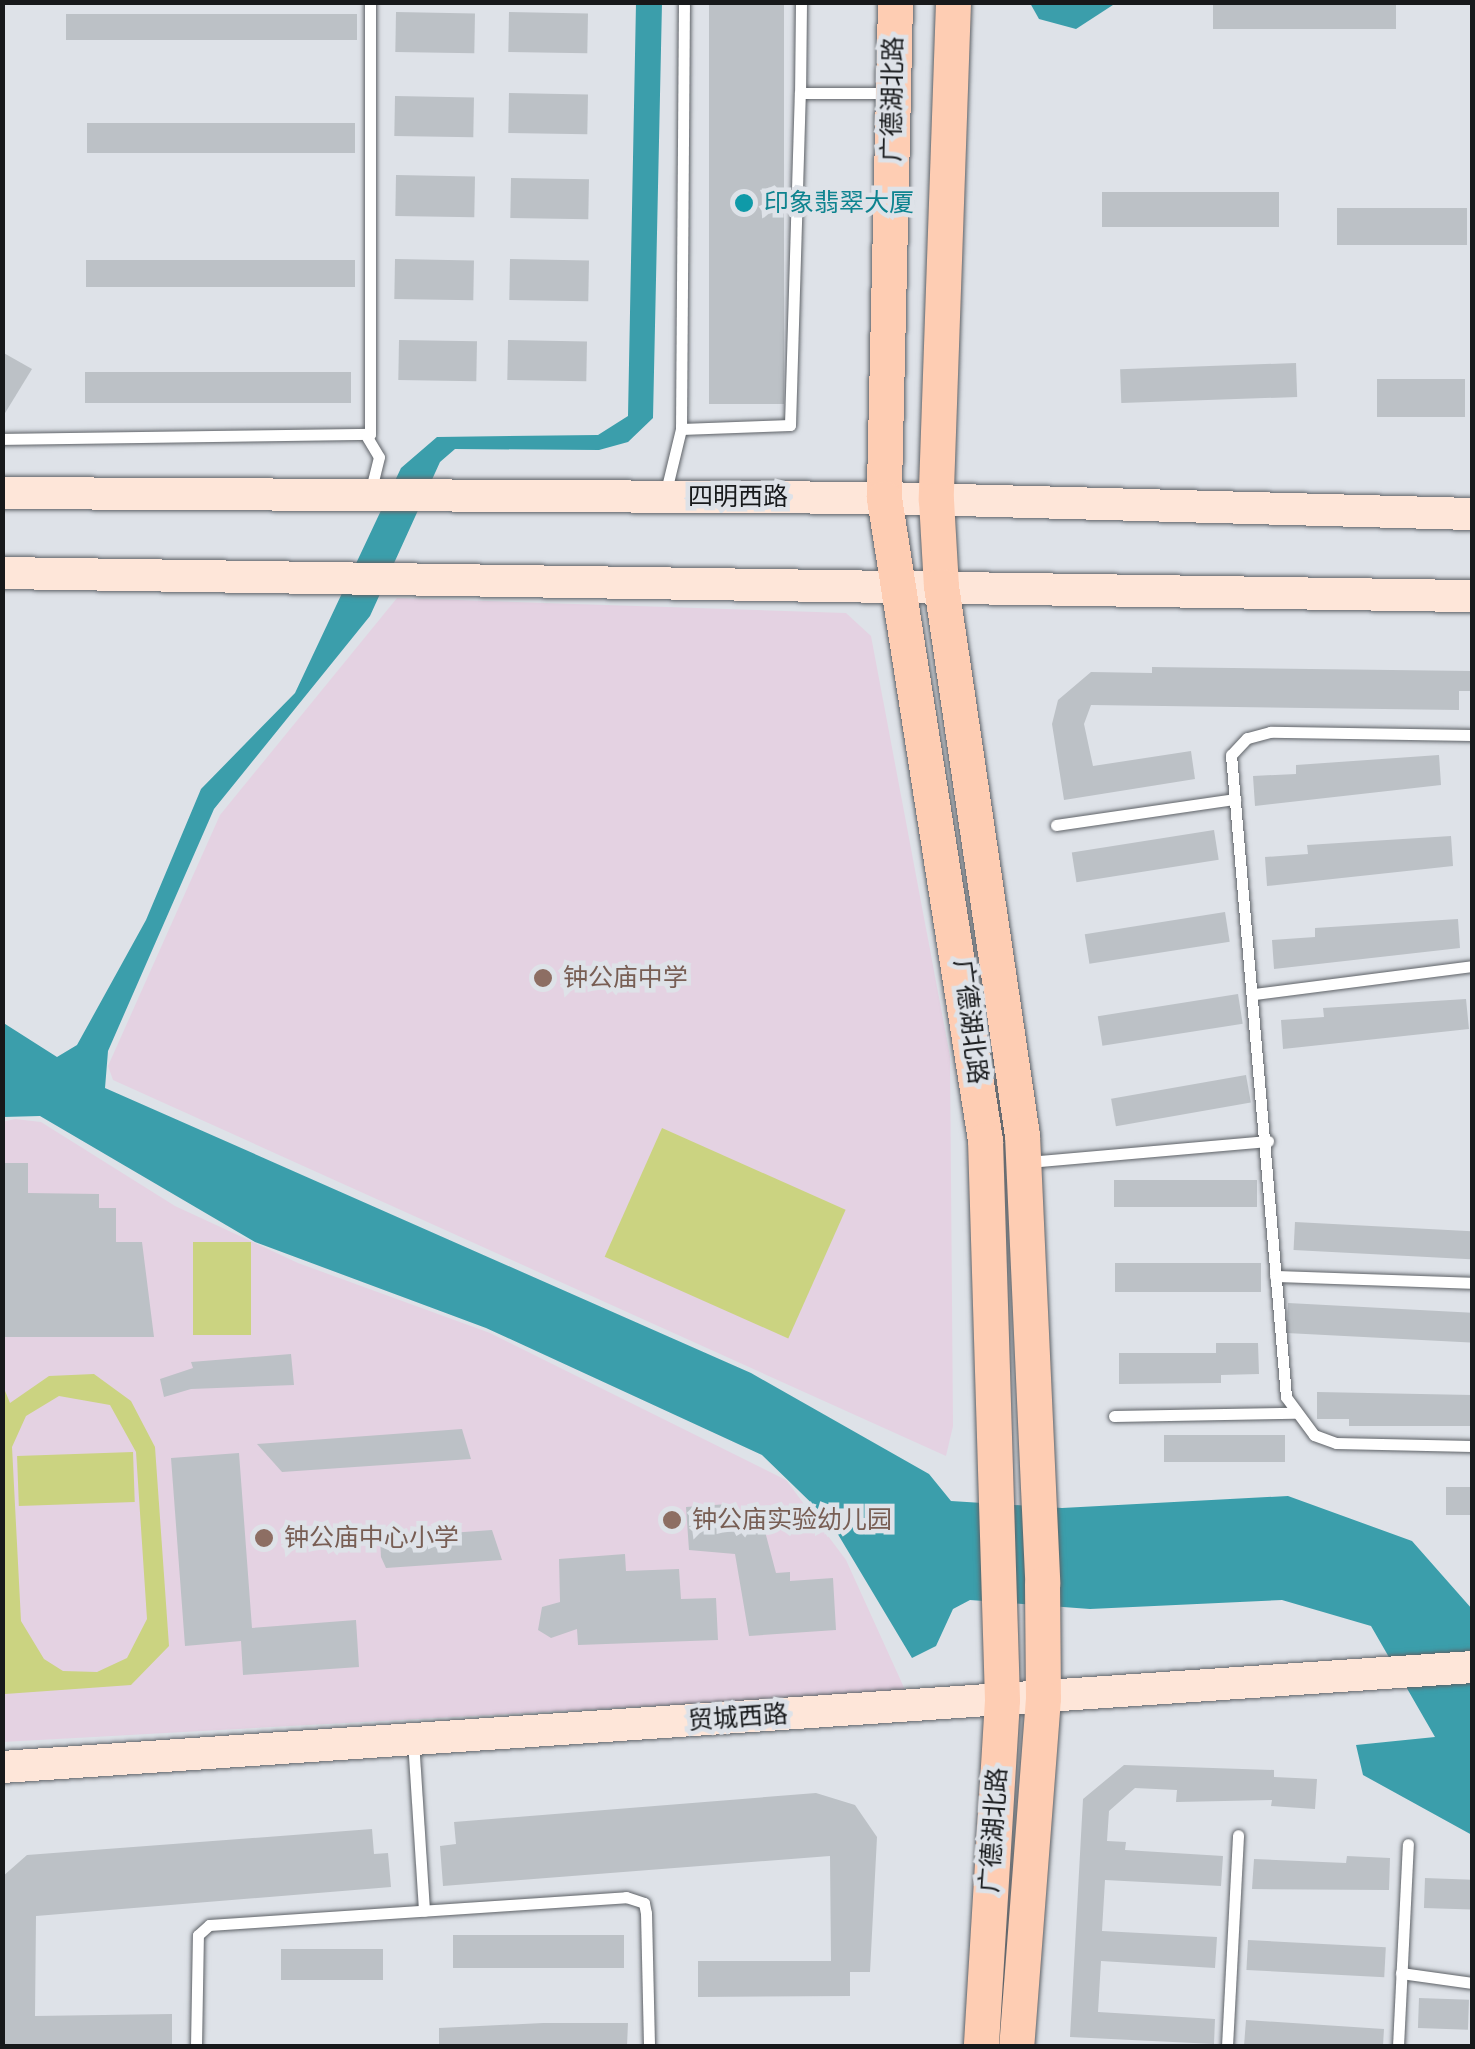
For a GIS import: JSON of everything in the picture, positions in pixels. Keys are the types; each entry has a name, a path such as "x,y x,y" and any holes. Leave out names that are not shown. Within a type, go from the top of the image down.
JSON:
{"main road":[{"name":"广德湖北路","path":"895,2 884,498 983,1123 999,1492 1002,1700 981,2046"},
{"name":"广德湖北路","path":"953,2 936,500 941,586 1023,1162 1042,1584 1042,1698 1016,2046"},
{"name":"四明西路","path":"2,493 884,498 1472,514"},
{"path":"2,573 1472,596"},
{"name":"贸城西路","path":"2,1766 1472,1667"}],"lane":[{"path":"370,2 367,437 379,457 376,496"},
{"path":"665,496 680,429 684,2"},
{"path":"680,429 790,425 801,2"},
{"path":"800,93 893,93"},
{"path":"2,439 367,437"},
{"path":"1472,736 1247,738 1231,755 1268,1142 1279,1358 1294,1413 1314,1434 1336,1442 1472,1446"},
{"path":"1056,825 1235,800"},
{"path":"1254,994 1472,966"},
{"path":"1023,1162 1268,1142"},
{"path":"1275,1276 1472,1283"},
{"path":"1114,1416 1294,1413"},
{"path":"413,1739 424,1911"},
{"path":"1227,2046 1238,1835"},
{"path":"1398,2046 1408,1844"},
{"path":"196,2046 203,1928 638,1899 646,1913 648,2046"},
{"path":"1401,1974 1472,1982"}],"shaded area":[{"name":"钟公庙中学","path":"397,598 846,613 871,636 950,1056 953,1426 946,1456 113,1080 108,1066 220,815"},
{"name":"钟公庙中心小学","path":"2,1122 41,1122 175,1206 298,1263 490,1333 786,1480 846,1560 906,1692 3,1742"}],"green space":[{"path":"662,1128 846,1210 788,1339 605,1257"},
{"path":"193,1242 251,1242 251,1335 193,1335"},
{"path":"94,1374 131,1401 155,1447 169,1646 131,1685 5,1694 3,1386 10,1403 49,1376","holes":["59,1396 110,1405 136,1452 147,1619 127,1658 97,1672 63,1671 44,1659 21,1621 12,1447 26,1416"]},
{"path":"133,1452 135,1502 19,1506 17,1456"}],"water":[{"path":"636,3 662,3 653,418 628,442 599,450 455,449 440,462 370,616 214,809 108,1051 105,1088 751,1373 929,1474 951,1501 1062,1508 1288,1496 1412,1541 1472,1609 1472,1835 1363,1775 1356,1745 1435,1737 1371,1626 1282,1600 1090,1609 970,1600 953,1609 936,1646 912,1658 830,1521 762,1455 486,1328 255,1242 40,1116 3,1117 2,1022 57,1057 77,1045 146,920 201,789 295,693 401,468 437,437 598,435 628,416"},
{"path":"1030,3 1116,3 1076,29 1039,19"}],"building":[{"name":"印象翡翠大厦","path":"709,2 784,2 784,404 709,404"},
{"path":"1213,2 1396,2 1396,29 1213,29"},
{"path":"396,12 475,13 474,53 395,52"},
{"path":"509,12 588,13 587,53 508,52"},
{"path":"66,14 357,14 357,40 66,40"},
{"path":"509,93 588,94 587,134 508,133"},
{"path":"395,96 474,97 473,137 394,136"},
{"path":"87,123 355,123 355,153 87,153"},
{"path":"396,175 475,176 474,217 395,216"},
{"path":"511,178 589,179 588,219 510,218"},
{"path":"1102,192 1279,192 1279,227 1102,227"},
{"path":"1337,208 1467,208 1467,245 1337,245"},
{"path":"395,259 474,260 473,300 394,299"},
{"path":"510,259 589,260 588,301 509,300"},
{"path":"86,260 355,260 355,287 86,287"},
{"path":"399,340 477,341 476,381 398,380"},
{"path":"508,340 587,341 586,381 507,380"},
{"path":"2,352 32,369 2,418"},
{"path":"1296,363 1297,397 1121,403 1120,369"},
{"path":"85,372 351,372 351,403 85,403"},
{"path":"1377,379 1465,379 1465,417 1377,417"},
{"path":"1152,667 1472,671 1472,691 1459,691 1459,710 1091,705 1084,724 1093,766 1191,751 1195,779 1064,800 1052,724 1058,700 1091,672 1152,673"},
{"path":"1439,755 1441,785 1255,806 1253,776 1296,774 1296,765"},
{"path":"1214,830 1219,860 1076,882 1072,853"},
{"path":"1451,836 1453,866 1267,886 1265,857 1308,854 1307,845"},
{"path":"1225,912 1230,942 1089,964 1085,934"},
{"path":"1458,919 1460,948 1274,969 1272,940 1315,937 1315,928"},
{"path":"1238,994 1243,1024 1102,1046 1098,1016"},
{"path":"1466,999 1469,1029 1283,1049 1281,1020 1324,1017 1323,1008"},
{"path":"1246,1075 1251,1103 1116,1126 1111,1099"},
{"path":"2,1163 28,1163 28,1193 99,1194 99,1208 116,1208 116,1242 142,1242 154,1337 2,1337"},
{"path":"1114,1180 1257,1180 1257,1207 1114,1207"},
{"path":"1295,1222 1472,1231 1470,1259 1294,1250"},
{"path":"1115,1263 1261,1263 1261,1292 1115,1292"},
{"path":"1288,1303 1472,1313 1470,1343 1286,1333"},
{"path":"1216,1343 1258,1343 1259,1374 1221,1375 1221,1383 1119,1384 1119,1353 1216,1353"},
{"path":"291,1354 294,1385 191,1389 164,1397 160,1379 193,1368 191,1362"},
{"path":"1317,1392 1472,1395 1472,1426 1349,1426 1349,1419 1317,1419"},
{"path":"462,1429 471,1459 282,1472 257,1444"},
{"path":"1164,1435 1285,1435 1285,1462 1164,1462"},
{"path":"239,1453 252,1628 356,1620 359,1667 243,1675 241,1641 185,1646 171,1458"},
{"path":"1446,1487 1472,1487 1472,1515 1446,1515"},
{"path":"728,1504 729,1522 762,1520 776,1573 790,1572 790,1581 833,1578 836,1630 749,1636 735,1554 689,1550 686,1507"},
{"path":"492,1530 502,1560 386,1568 381,1557 380,1538"},
{"path":"625,1554 626,1571 679,1569 681,1599 716,1598 718,1640 578,1645 577,1629 551,1638 538,1630 542,1607 560,1602 559,1559"},
{"path":"1124,1765 1274,1770 1274,1777 1317,1779 1315,1809 1271,1806 1272,1800 1176,1802 1177,1790 1135,1788 1109,1811 1107,1841 1126,1842 1125,1850 1223,1856 1221,1886 1105,1880 1102,1931 1217,1937 1215,1968 1101,1961 1098,2012 1215,2019 1214,2044 1070,2037 1083,1799"},
{"path":"816,1793 855,1805 877,1837 870,1972 850,1972 850,1996 698,1997 698,1961 831,1961 830,1856 443,1886 440,1846 456,1844 454,1822"},
{"path":"372,1829 374,1854 388,1853 391,1887 36,1916 35,2016 172,2014 172,2045 2,2046 2,1877 27,1855"},
{"path":"1347,1856 1390,1858 1389,1890 1252,1889 1254,1859 1346,1863"},
{"path":"1425,1878 1472,1880 1471,1910 1424,1908"},
{"path":"453,1935 624,1935 624,1968 453,1968"},
{"path":"1248,1940 1386,1947 1384,1977 1246,1970"},
{"path":"281,1949 383,1949 383,1980 281,1980"},
{"path":"1419,1998 1469,2000 1468,2030 1418,2028"},
{"path":"1246,2020 1384,2029 1383,2046 1244,2046"},
{"path":"628,2023 627,2046 439,2046 439,2028"}],"place":[{"name":"印象翡翠大厦","path":"744,203"},
{"name":"钟公庙中学","path":"543,978"},
{"name":"钟公庙实验幼儿园","path":"672,1520"},
{"name":"钟公庙中心小学","path":"264,1538"}]}
